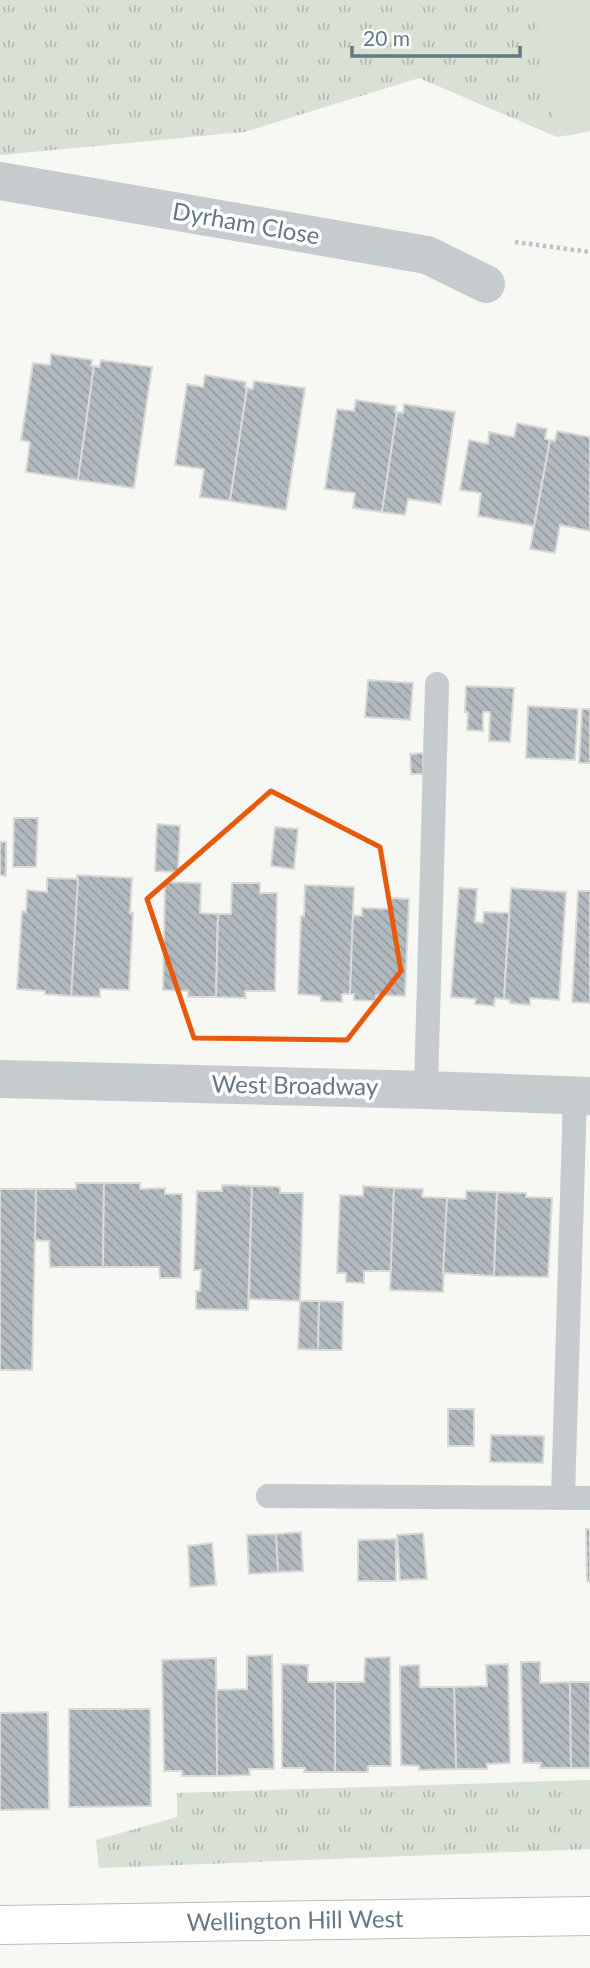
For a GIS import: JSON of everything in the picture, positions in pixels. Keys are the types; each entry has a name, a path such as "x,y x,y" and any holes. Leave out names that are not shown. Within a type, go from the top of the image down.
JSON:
{"street":[{"name":"Dyrham Close","path":"0,181 427,256 486,284"},
{"name":"West Broadway","path":"0,1079 582,1096"},
{"name":"Wellington Hill West","path":"0,1925 590,1916"}],"lane":[{"path":"426,1090 437,684"},
{"path":"564,1497 582,1096"},
{"path":"268,1496 590,1498"}],"highlighted area":[{"path":"271,791 380,847 401,971 347,1040 194,1038 147,899"}],"green space":[{"path":"0,0 590,0 590,131 557,137 419,78 244,132 0,155"},
{"path":"532,0 590,0 590,131 557,137"},
{"path":"590,1780 590,1849 99,1868 96,1840 177,1817 177,1793"}],"building":[{"path":"51,354 92,360 91,366 94,366 78,480 26,472 30,442 21,440 33,363 50,365"},
{"path":"101,360 152,367 134,488 78,480 94,366 99,367"},
{"path":"205,375 246,382 230,501 200,497 204,469 175,465 187,384 203,387"},
{"path":"254,381 305,388 286,510 230,501 247,388 253,389"},
{"path":"356,400 396,406 382,512 353,508 355,493 325,489 337,409 354,411"},
{"path":"404,404 455,412 441,504 408,499 405,515 382,512 397,412 403,413"},
{"path":"517,423 547,429 545,439 550,440 534,526 478,516 481,493 460,490 469,440 488,444 489,432 514,437"},
{"path":"557,431 590,437 590,531 560,525 555,553 530,549 550,440 555,441"},
{"path":"368,680 413,683 410,720 365,717"},
{"path":"466,686 514,688 510,742 489,741 490,712 483,712 483,731 467,730"},
{"path":"528,706 578,709 575,760 526,758"},
{"path":"582,709 590,709 590,763 579,763"},
{"path":"423,753 423,774 411,774 410,754"},
{"path":"14,818 38,818 36,867 13,867"},
{"path":"157,824 180,826 178,872 155,871"},
{"path":"275,827 298,829 294,869 271,866"},
{"path":"0,842 6,842 6,876 0,875"},
{"path":"77,875 132,878 129,990 100,989 100,997 71,996"},
{"path":"47,878 78,879 71,996 17,989 22,911 26,912 27,890 47,892"},
{"path":"165,882 201,883 200,913 218,914 216,997 188,997 188,991 163,990"},
{"path":"232,883 260,883 260,893 277,893 275,991 245,991 246,998 216,997 218,914 231,914"},
{"path":"305,885 354,887 350,994 342,994 342,1002 321,1001 321,996 298,994"},
{"path":"459,888 477,889 475,922 483,923 484,912 509,913 504,999 495,998 494,1006 475,1004 476,999 451,997"},
{"path":"511,888 566,892 559,1000 530,998 530,1005 510,1003 510,1000 504,999"},
{"path":"578,891 590,891 590,1003 572,1002"},
{"path":"391,898 409,899 405,996 376,995 376,1001 354,1000 354,994 350,994 353,915 362,916 362,908 391,909"},
{"path":"76,1183 104,1183 103,1267 50,1267 49,1241 35,1240 36,1189 76,1189"},
{"path":"104,1183 140,1183 140,1189 165,1188 165,1194 182,1194 181,1278 160,1278 159,1267 103,1267"},
{"path":"222,1185 252,1186 248,1310 196,1309 196,1291 200,1291 201,1270 194,1270 197,1191 222,1191"},
{"path":"252,1186 280,1187 280,1193 303,1193 300,1301 249,1299"},
{"path":"363,1186 394,1188 391,1271 364,1271 364,1283 346,1282 346,1273 337,1273 340,1195 363,1196"},
{"path":"394,1188 423,1189 422,1197 447,1198 443,1292 390,1290"},
{"path":"0,1189 36,1189 32,1370 0,1370"},
{"path":"466,1191 497,1192 494,1276 443,1273 447,1198 466,1199"},
{"path":"497,1192 526,1193 526,1197 552,1198 548,1277 494,1276"},
{"path":"300,1301 319,1301 318,1350 298,1349"},
{"path":"319,1301 343,1302 342,1350 318,1350"},
{"path":"448,1409 474,1409 474,1446 448,1446"},
{"path":"491,1435 544,1436 543,1463 490,1462"},
{"path":"586,1529 590,1529 590,1581 587,1581"},
{"path":"301,1532 303,1571 278,1572 276,1534"},
{"path":"423,1533 427,1579 400,1580 397,1535"},
{"path":"276,1534 278,1572 249,1574 247,1535"},
{"path":"396,1539 396,1581 358,1581 358,1540"},
{"path":"212,1543 216,1585 190,1587 188,1546"},
{"path":"272,1655 274,1769 249,1769 250,1775 217,1776 216,1690 247,1689 247,1656"},
{"path":"390,1657 391,1766 368,1766 368,1772 335,1772 335,1682 364,1682 365,1658"},
{"path":"216,1658 217,1776 182,1776 182,1771 164,1771 162,1660"},
{"path":"521,1662 540,1662 540,1683 570,1682 571,1768 540,1768 541,1763 523,1763"},
{"path":"282,1664 308,1665 308,1682 335,1682 335,1772 304,1772 305,1768 282,1768"},
{"path":"508,1664 510,1763 487,1764 487,1769 456,1769 454,1687 487,1686 486,1665"},
{"path":"419,1665 420,1687 454,1687 456,1769 419,1770 419,1766 401,1765 400,1666"},
{"path":"570,1682 590,1682 590,1768 571,1768"},
{"path":"69,1709 150,1709 151,1806 69,1807"},
{"path":"48,1712 49,1809 0,1810 0,1713"}]}
